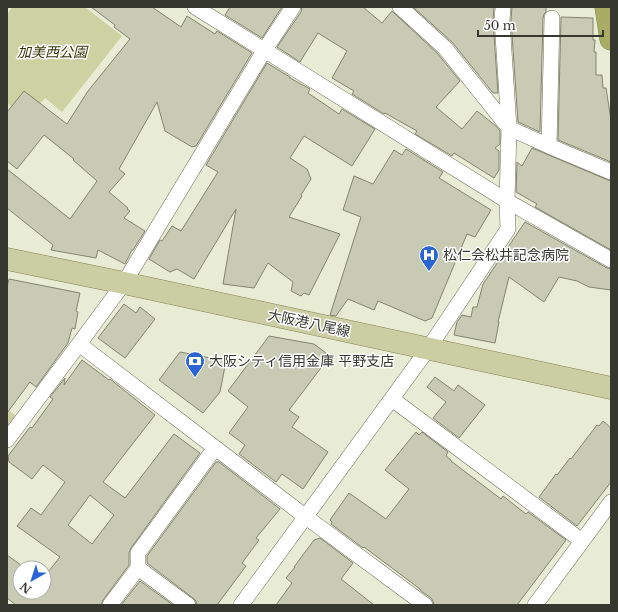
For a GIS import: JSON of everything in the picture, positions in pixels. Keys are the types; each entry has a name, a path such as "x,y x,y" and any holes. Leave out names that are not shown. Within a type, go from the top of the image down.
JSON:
{"highway":[{"path":"606,7 611,39"}],"main road":[{"name":"大阪港八尾線","path":"7,259 611,388"}],"street":[{"path":"194,7 507,200 611,260"},
{"path":"7,440 124,283 264,51 293,7"},
{"path":"400,7 445,48 509,128 611,172"},
{"path":"241,605 428,349 508,229 507,200 509,128 502,20 503,7"},
{"path":"549,146 552,18"},
{"path":"79,344 306,517 425,605"},
{"path":"392,399 582,541"},
{"path":"110,605 138,568 138,553 215,448"},
{"path":"535,605 611,502"},
{"path":"138,568 188,605"}],"green space":[{"name":"加美西公園","path":"12,7 85,7 122,36 62,112 45,98 27,120 7,103 7,15"},
{"path":"7,409 16,416 7,429"}],"building":[{"path":"91,7 152,7 181,27 187,16 215,34 217,31 252,53 196,146 192,147 165,131 157,102 119,169 125,174 109,192 130,211 124,218 145,231 132,250 125,264 98,250 96,258 51,250 53,245 7,208 7,169 70,219 97,181 73,160 74,159 44,135 17,169 7,161 7,112 24,91 67,124 88,91 130,39 114,27 115,25"},
{"path":"230,7 282,7 262,38 225,15"},
{"path":"302,7 363,7 382,23 392,11 438,54 460,81 436,107 462,129 477,111 500,131 500,144 495,148 499,151 499,170 494,178 454,153 452,156 415,134 417,131 385,113 384,114 352,94 354,91 332,78 347,51 318,33 300,62 277,47 301,12"},
{"path":"413,7 494,7 493,21 498,93 493,93 452,42"},
{"path":"512,7 546,7 546,12 543,18 540,132 518,122 511,20"},
{"path":"561,17 593,18 593,40 595,40 594,52 596,52 596,75 602,75 603,88 606,88 611,120 611,162 558,140"},
{"path":"267,63 310,89 308,93 339,114 342,109 375,129 352,166 304,136 290,158 307,169 311,179 289,217 340,234 309,295 304,293 301,296 291,291 293,282 268,263 254,288 223,284 236,209 194,279 177,269 170,272 149,259 160,240 162,241 172,226 181,231 218,172 206,165"},
{"path":"532,148 611,181 611,250 535,207 537,204 516,192 517,162 522,166"},
{"path":"406,149 443,172 439,178 491,210 475,237 467,234 432,318 425,321 378,301 374,310 348,299 336,316 330,315 361,217 343,210 354,176 373,184 394,150 402,155"},
{"path":"525,222 611,269 611,290 589,287 577,281 559,277 544,302 509,277 498,322 495,343 454,335 457,322 462,315 471,317 473,307 477,307 483,284"},
{"path":"9,279 80,293 76,311 78,312 75,329 72,328 68,343 36,387 30,382 7,413 7,287"},
{"path":"124,304 136,313 140,307 155,319 125,358 98,338"},
{"path":"269,336 314,344 330,356 289,410 299,417 292,427 328,452 303,489 282,474 276,482 239,454 245,445 229,433 248,407 228,391"},
{"path":"180,352 226,361 220,392 203,413 159,380"},
{"path":"82,360 109,380 110,379 155,415 103,482 125,498 174,434 200,453 131,548 129,553 129,565 103,600 101,605 16,605 7,598 7,555 14,560 12,560 12,600 52,600 52,567 60,557 17,526 31,508 41,515 65,482 43,465 32,479 9,462 8,456 30,427 32,428 53,399 50,397 65,378 64,385","holes":["90,495 114,515 92,544 68,525"]},
{"path":"435,377 454,391 458,385 485,405 459,438 433,418 446,402 427,387"},
{"path":"603,421 611,428 611,482 577,526 539,497 597,425 599,426"},
{"path":"416,432 419,435 422,432 448,452 446,456 451,461 501,499 503,496 526,514 528,512 566,540 517,605 434,605 431,598 420,589 331,524 332,522 330,520 349,493 386,519 409,489 385,470"},
{"path":"216,462 219,462 280,509 256,538 259,540 242,563 246,566 217,605 197,605 193,598 147,563 147,556"},
{"path":"320,538 353,563 341,579 374,605 276,605 292,583 286,578 314,540"},
{"path":"140,581 173,605 121,605"}],"place":[{"name":"松仁会松井記念病院","path":"429,272"},
{"name":"大阪シティ信用金庫 平野支店","path":"195,378"}]}
